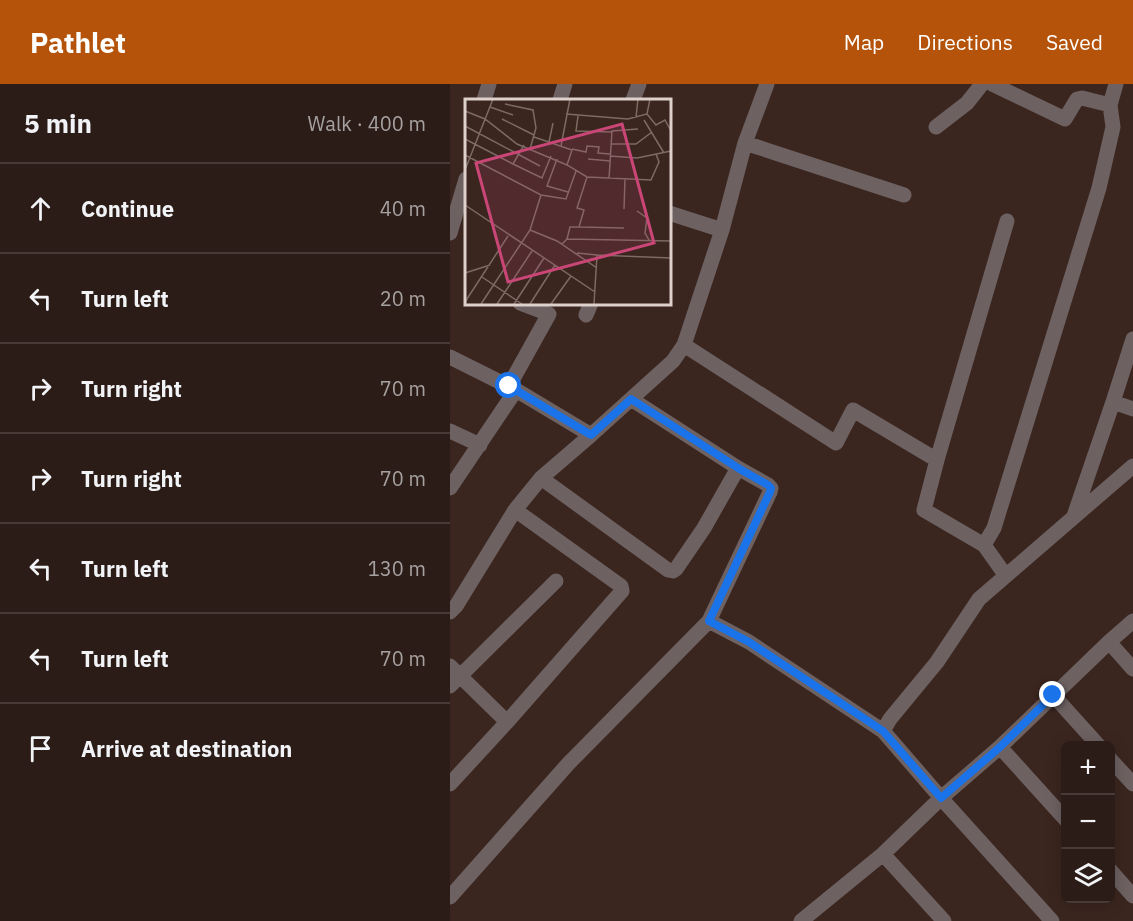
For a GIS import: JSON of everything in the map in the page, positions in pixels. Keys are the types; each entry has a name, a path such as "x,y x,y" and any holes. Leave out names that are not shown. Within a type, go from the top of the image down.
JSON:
{"street":[{"path":"484,99 489,84"},
{"path":"560,99 564,84"},
{"path":"633,99 639,84"},
{"path":"451,611 515,510 541,478 673,361 684,345 722,230 745,143 767,84"},
{"path":"936,127 967,103 982,84"},
{"path":"992,84 1065,119 1077,99 1082,98 1110,105"},
{"path":"984,545 994,528 1099,188 1113,127 1110,105 1116,84"},
{"path":"745,143 904,195"},
{"path":"450,233 465,182"},
{"path":"670,213 722,230"},
{"path":"1006,576 984,545 924,510 936,460 1007,221"},
{"path":"450,488 480,445 549,314 523,304"},
{"path":"1074,517 1133,339"},
{"path":"684,345 836,443 853,410 936,460"},
{"path":"450,357 512,388 591,435"},
{"path":"450,897 568,764 709,621 770,492 771,488 768,485 631,399"},
{"path":"1113,402 1133,409"},
{"path":"450,430 480,445"},
{"path":"883,731 937,662 979,599 1133,466"},
{"path":"541,478 668,570 673,571 704,528 738,468"},
{"path":"450,784 623,588 515,510"},
{"path":"507,722 454,676 556,580"},
{"path":"709,621 749,642 883,731 1052,921"},
{"path":"801,921 883,854 1133,621"},
{"path":"1109,642 1133,669"},
{"path":"1053,695 1094,741"},
{"path":"1000,747 1061,816"},
{"path":"1115,764 1133,784"},
{"path":"883,854 944,921"},
{"path":"1115,876 1133,896"}],"route":[{"path":"509,386 591,435 631,399 768,485 771,488 770,492 709,621 749,642 883,731 941,798 1000,747 1053,695"}]}
